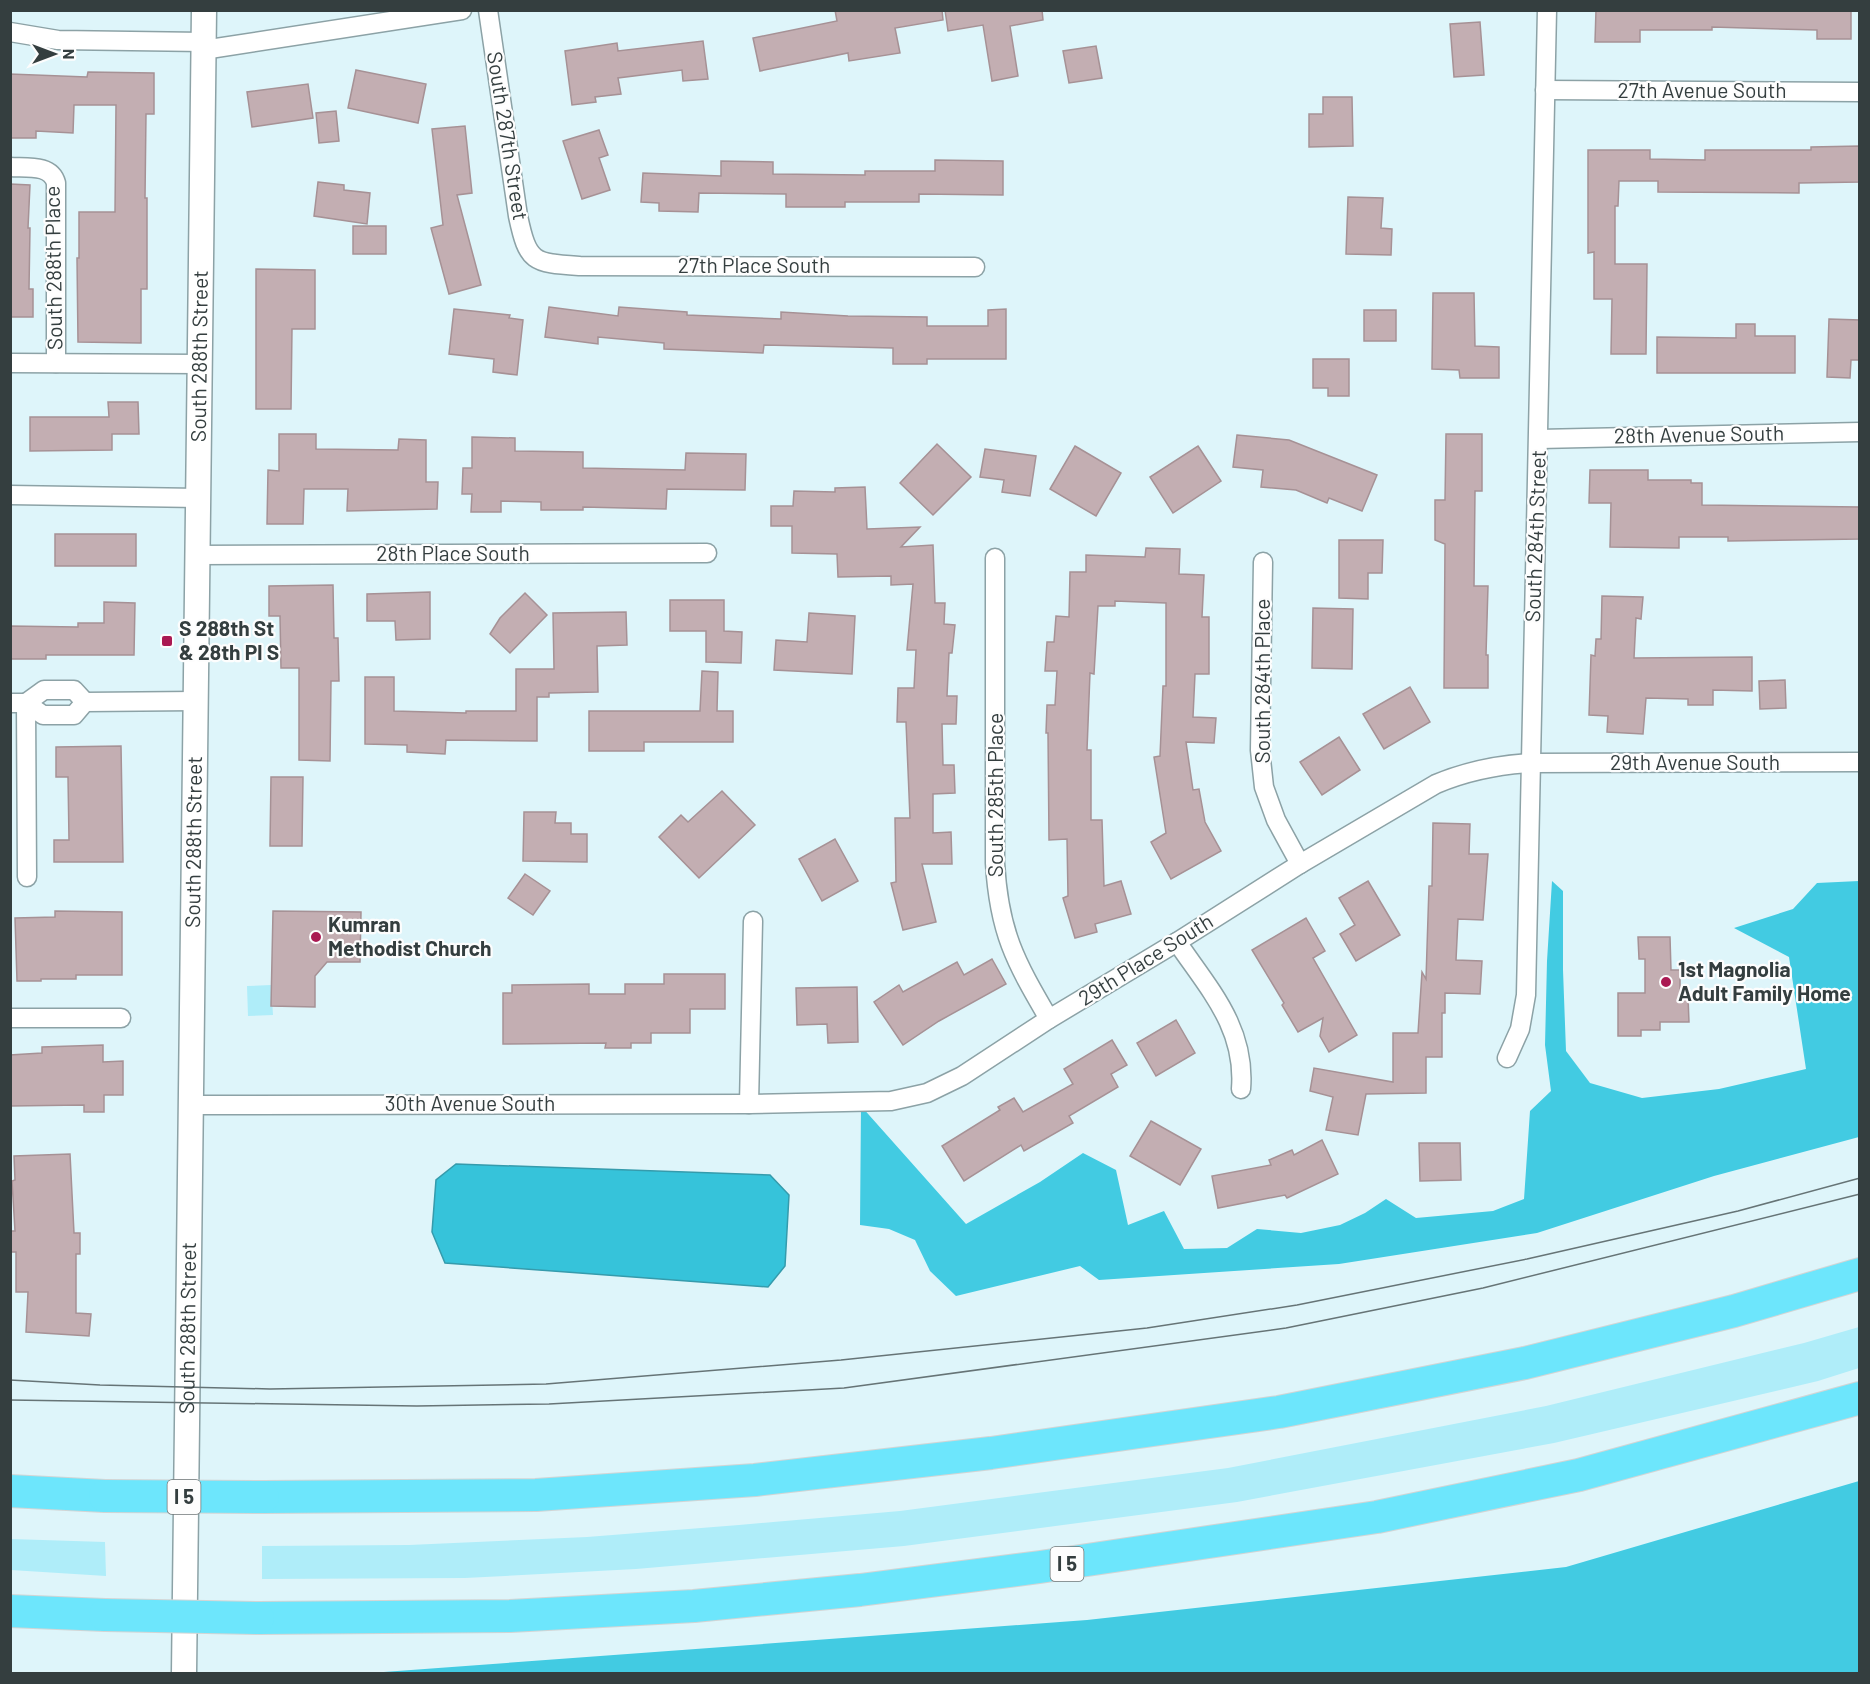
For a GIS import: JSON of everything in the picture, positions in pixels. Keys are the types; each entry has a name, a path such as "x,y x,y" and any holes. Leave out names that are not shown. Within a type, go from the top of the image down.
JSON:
{"highway":[{"name":"I 5","path":"10,1491 105,1496 536,1495 756,1480 991,1453 1279,1412 1525,1363 1734,1311 1860,1274"},
{"name":"I 5","path":"10,1611 258,1618 510,1616 694,1606 860,1590 1063,1564 1377,1517 1579,1475 1860,1398"}],"main road":[{"name":"South 288th Street","path":"184,1674 204,10"}],"street":[{"path":"10,32 58,40 203,46 462,10"},
{"name":"South 287th Street","path":"488,10 518,216 525,246 533,258"},
{"name":"South 284th Street","path":"1507,1058 1520,1029 1526,994 1547,10"},
{"name":"27th Avenue South","path":"1545,90 1860,92"},
{"name":"South 288th Place","path":"10,167 42,169 51,174 56,183 56,363"},
{"name":"27th Place South","path":"533,258 552,264 580,266 975,267"},
{"path":"10,363 200,364"},
{"name":"28th Avenue South","path":"1539,439 1860,432"},
{"path":"10,495 198,498"},
{"name":"28th Place South","path":"198,555 707,553"},
{"name":"South 285th Place","path":"995,558 995,862 998,904 1011,951 1049,1019"},
{"name":"South 284th Place","path":"1263,562 1260,750 1264,787 1276,820 1300,864"},
{"path":"18,703 44,690 74,690 85,702 196,701"},
{"path":"18,703 43,715 74,715 85,702"},
{"path":"18,703 27,877"},
{"name":"29th Avenue South","path":"1530,763 1860,762"},
{"name":"29th Place South","path":"749,1104 891,1101 927,1093 962,1076 1049,1019 1178,942 1300,864 1436,784 1479,769 1530,763"},
{"path":"749,1104 753,921"},
{"path":"1178,942 1224,1011 1232,1027 1241,1060 1241,1089"},
{"path":"10,1018 121,1018"},
{"name":"30th Avenue South","path":"192,1105 749,1104"}],"shaded area":[{"path":"1552,881 1563,891 1566,1051 1590,1083 1642,1098 1719,1089 1806,1069 1789,957 1734,928 1793,909 1817,883 1859,881 1859,1137 1714,1176 1537,1233 1339,1264 1099,1280 1080,1266 956,1296 930,1271 915,1240 889,1229 860,1225 861,1106 966,1224 1040,1182 1083,1153 1116,1170 1128,1225 1164,1211 1184,1249 1227,1248 1257,1229 1301,1233 1340,1225 1365,1213 1386,1199 1416,1218 1493,1211 1524,1199 1530,1111 1551,1091 1545,1045"},
{"path":"271,985 273,1015 248,1016 247,986"},
{"path":"456,1164 770,1175 789,1195 785,1266 768,1287 445,1263 432,1232 436,1180"},
{"path":"1859,1327 1859,1368 1818,1381 1554,1443 1237,1502 904,1546 636,1569 465,1578 262,1579 262,1546 409,1545 587,1537 739,1525 900,1511 1228,1468 1546,1406 1804,1343"},
{"path":"1859,1481 1859,1673 370,1673 1087,1620 1566,1567"},
{"path":"11,1539 105,1542 106,1576 11,1570"}],"building":[{"path":"835,10 942,10 943,20 895,28 900,53 849,61 848,53 760,71 753,38 837,21"},
{"path":"945,10 1042,10 1043,20 1010,26 1018,76 992,81 983,25 948,31"},
{"path":"1596,10 1851,10 1851,39 1817,39 1817,30 1712,27 1712,30 1640,30 1640,42 1595,42"},
{"path":"1480,22 1484,75 1454,77 1450,24"},
{"path":"703,41 708,79 683,81 682,70 618,78 621,94 595,97 596,102 572,105 565,51 617,43 618,51"},
{"path":"1096,46 1102,78 1069,83 1063,51"},
{"path":"356,70 426,84 418,123 348,108"},
{"path":"88,72 154,73 154,114 146,114 147,289 141,289 141,343 78,342 79,212 115,212 116,105 74,105 73,133 36,131 36,138 10,138 10,74 87,77"},
{"path":"308,84 313,118 252,127 247,92"},
{"path":"1323,97 1352,97 1353,146 1309,147 1309,114 1323,114"},
{"path":"336,111 339,141 319,143 316,113"},
{"path":"465,126 472,193 457,195 481,285 449,294 431,228 443,225 432,129"},
{"path":"599,130 608,155 599,158 610,190 582,199 563,141"},
{"path":"1860,146 1860,182 1799,183 1799,193 1658,192 1658,181 1619,181 1618,206 1615,206 1615,264 1647,264 1646,354 1611,354 1612,299 1594,299 1594,252 1588,253 1588,150 1650,150 1650,159 1705,160 1705,150 1811,150 1811,147"},
{"path":"935,160 1003,161 1003,195 919,194 919,202 845,202 845,207 786,207 786,194 699,193 698,212 659,211 659,203 641,202 643,173 721,176 721,161 773,162 773,174 865,175 865,171 935,171"},
{"path":"318,182 344,185 344,190 370,193 367,224 314,216"},
{"path":"10,184 30,185 29,289 33,289 33,317 10,317"},
{"path":"1348,197 1383,198 1381,228 1392,229 1391,255 1346,254"},
{"path":"353,226 386,226 386,254 353,254"},
{"path":"256,269 315,270 315,329 292,329 291,409 256,409"},
{"path":"1433,293 1474,293 1475,346 1499,347 1499,378 1460,378 1459,370 1432,369"},
{"path":"549,307 618,316 619,307 687,312 687,315 781,319 781,312 927,317 927,326 988,326 988,310 1006,309 1006,359 927,359 927,364 893,364 893,348 764,345 763,353 664,349 664,343 598,337 598,344 545,337"},
{"path":"454,309 510,315 509,318 523,320 517,375 493,372 494,359 449,354"},
{"path":"1364,310 1396,310 1396,341 1364,341"},
{"path":"1829,319 1860,320 1860,360 1851,360 1850,378 1827,377"},
{"path":"1736,324 1755,324 1755,336 1795,336 1795,373 1657,373 1657,337 1736,338"},
{"path":"1313,359 1349,359 1349,396 1328,396 1328,388 1313,388"},
{"path":"108,402 138,402 139,434 112,434 112,450 30,451 30,417 109,417"},
{"path":"279,434 316,434 316,449 398,450 399,439 426,440 426,482 438,482 437,509 347,511 348,489 304,489 303,524 267,524 268,470 279,471"},
{"path":"1446,434 1482,434 1482,491 1475,491 1474,586 1488,586 1486,655 1488,655 1488,688 1444,688 1445,544 1435,540 1435,500 1445,500"},
{"path":"1237,435 1289,440 1377,475 1362,511 1329,498 1327,503 1296,490 1261,487 1263,470 1233,467"},
{"path":"472,437 515,438 515,451 583,452 583,468 685,470 686,453 746,454 745,490 667,489 666,509 583,507 583,510 541,510 541,502 501,501 501,512 471,512 472,494 462,494 463,468 472,468"},
{"path":"937,444 971,477 933,515 900,483"},
{"path":"1075,446 1121,473 1096,516 1050,489"},
{"path":"1198,446 1221,481 1173,513 1150,477"},
{"path":"985,449 1036,456 1030,496 1002,492 1004,480 980,477"},
{"path":"1590,470 1648,470 1648,480 1691,480 1691,483 1702,483 1702,505 1860,507 1860,539 1728,541 1728,537 1679,537 1679,548 1610,547 1611,503 1589,503"},
{"path":"865,487 867,529 920,527 901,547 933,545 935,603 945,603 944,624 955,625 952,653 949,653 947,696 957,696 956,724 942,724 943,765 954,765 955,793 933,794 933,833 951,832 952,864 922,864 936,922 903,930 891,883 896,882 895,818 910,818 906,722 897,722 898,688 914,688 916,650 907,650 913,584 891,585 891,576 838,577 837,554 792,553 792,526 771,526 771,506 793,506 794,491 835,492 835,488"},
{"path":"55,534 136,534 136,566 55,566"},
{"path":"1339,540 1383,540 1382,573 1368,573 1368,599 1339,598"},
{"path":"1146,548 1180,549 1179,574 1204,575 1202,617 1209,617 1209,674 1195,674 1193,717 1216,718 1214,743 1186,742 1193,790 1199,789 1205,822 1221,851 1171,879 1151,842 1166,833 1154,757 1160,756 1163,686 1166,686 1166,603 1115,601 1115,606 1098,606 1094,674 1090,673 1087,750 1091,750 1091,820 1102,820 1104,886 1121,881 1131,914 1095,924 1097,932 1075,938 1063,898 1068,896 1067,839 1049,840 1047,705 1055,705 1057,671 1045,671 1047,642 1054,642 1056,616 1069,617 1070,572 1086,572 1086,555 1145,557"},
{"path":"333,585 334,638 338,638 339,681 331,681 330,761 299,760 299,668 281,668 280,616 269,616 269,586"},
{"path":"430,592 430,639 396,640 395,621 367,621 367,594"},
{"path":"525,593 547,615 510,653 490,634 500,618"},
{"path":"1602,596 1643,597 1641,619 1636,618 1634,658 1752,657 1752,691 1713,690 1713,705 1688,705 1688,699 1646,698 1643,734 1607,732 1608,716 1589,715 1591,655 1595,656 1596,639 1601,639"},
{"path":"670,600 724,600 724,631 742,632 741,663 706,662 706,631 670,631"},
{"path":"104,602 135,603 134,655 46,655 46,659 10,659 10,626 78,627 78,623 104,623"},
{"path":"1313,608 1353,609 1352,669 1312,668"},
{"path":"626,612 627,645 597,646 598,692 549,693 549,697 537,697 537,741 446,740 445,754 407,752 407,745 365,744 365,677 394,677 394,711 466,713 466,711 516,711 516,669 554,669 553,613"},
{"path":"809,613 855,616 852,674 774,670 776,640 807,642"},
{"path":"702,671 718,672 717,711 733,711 733,742 644,742 644,751 589,751 589,711 700,711"},
{"path":"1785,680 1786,708 1760,709 1759,681"},
{"path":"1410,687 1430,722 1384,749 1363,714"},
{"path":"1339,737 1360,770 1322,795 1300,762"},
{"path":"121,746 123,862 54,862 54,840 69,840 68,777 56,777 56,747"},
{"path":"271,777 303,777 302,846 270,846"},
{"path":"722,791 755,825 699,878 659,837 681,815 688,822"},
{"path":"524,812 556,812 555,823 571,823 571,834 587,834 587,862 523,861"},
{"path":"1433,823 1470,824 1469,854 1488,854 1483,920 1458,919 1456,960 1482,961 1480,994 1445,993 1445,1013 1442,1013 1442,1057 1426,1057 1426,1093 1366,1094 1358,1135 1326,1130 1333,1097 1310,1091 1314,1068 1393,1082 1393,1033 1418,1033 1422,972 1426,979 1429,886 1432,886"},
{"path":"835,839 858,881 822,901 799,859"},
{"path":"525,874 550,891 533,915 508,898"},
{"path":"1368,881 1400,935 1356,961 1340,934 1355,925 1339,898"},
{"path":"55,911 122,912 122,975 76,975 76,979 17,981 15,918 55,917"},
{"name":"Kumran Methodist Church","path":"273,911 361,912 360,962 327,962 315,976 315,1007 271,1006"},
{"path":"1306,918 1325,951 1313,958 1357,1035 1329,1052 1320,1036 1323,1018 1298,1032 1282,1005 1284,1003 1252,950"},
{"name":"1st Magnolia Adult Family Home","path":"1638,937 1670,937 1671,970 1680,970 1680,997 1688,997 1689,1022 1660,1022 1660,1030 1641,1030 1641,1036 1618,1036 1618,993 1645,993 1645,959 1639,959"},
{"path":"992,959 1006,984 939,1021 903,1045 874,1002 899,985 903,992 957,962 964,975"},
{"path":"664,974 725,974 725,1009 690,1009 690,1033 651,1033 651,1043 631,1043 631,1048 605,1048 606,1043 503,1044 503,993 512,993 512,985 589,984 589,994 625,994 625,984 664,984"},
{"path":"857,987 858,1042 828,1043 827,1024 797,1025 796,988"},
{"path":"1176,1020 1195,1053 1156,1076 1137,1043"},
{"path":"1112,1040 1127,1065 1111,1074 1118,1087 1069,1116 1073,1123 1024,1151 1021,1145 964,1181 942,1146 1000,1110 998,1107 1014,1098 1023,1112 1073,1084 1064,1069"},
{"path":"103,1045 103,1062 123,1061 123,1095 104,1095 104,1112 84,1112 84,1105 10,1106 10,1055 42,1053 42,1047"},
{"path":"1151,1121 1201,1149 1180,1185 1130,1156"},
{"path":"1322,1140 1338,1174 1287,1198 1285,1195 1218,1208 1212,1176 1271,1165 1269,1160 1292,1150 1294,1155"},
{"path":"1419,1143 1460,1143 1461,1180 1420,1181"},
{"path":"70,1154 74,1233 80,1233 80,1254 76,1254 76,1313 91,1314 89,1336 26,1332 28,1292 16,1292 16,1252 10,1252 10,1231 15,1231 12,1181 15,1180 14,1156"}],"tram line":[{"path":"10,1380 100,1385 270,1389 546,1384 841,1360 1147,1328 1297,1305 1527,1259 1738,1211 1860,1178"},
{"path":"10,1400 417,1406 549,1404 844,1388 1286,1328 1483,1288 1860,1194"}],"place":[{"name":"S 288th St & 28th Pl S","path":"167,641"},
{"name":"Kumran Methodist Church","path":"316,937"},
{"name":"1st Magnolia Adult Family Home","path":"1666,982"}]}
